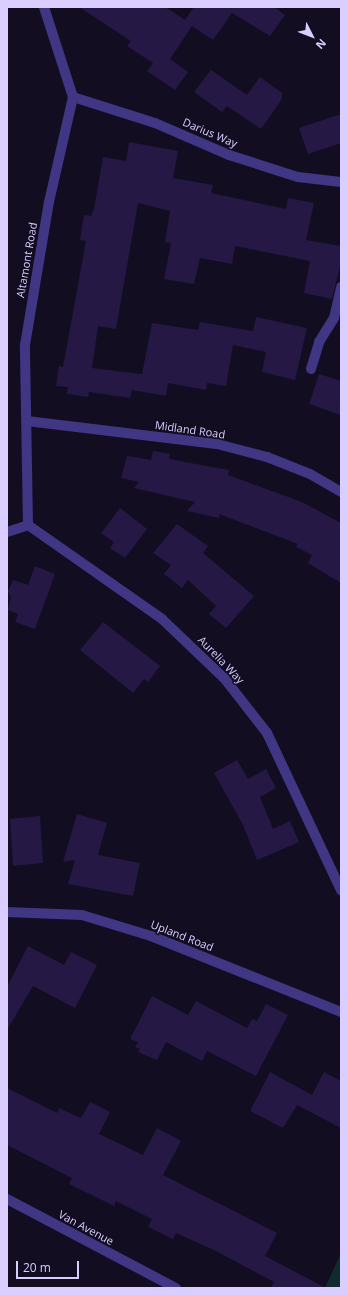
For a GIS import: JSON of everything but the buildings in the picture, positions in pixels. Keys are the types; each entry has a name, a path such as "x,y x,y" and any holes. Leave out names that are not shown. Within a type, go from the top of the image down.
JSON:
{"street":[{"path":"44,7 73,97"},
{"name":"Darius Way","path":"73,97 155,123 229,155 298,177 341,182"},
{"name":"Altamont Road","path":"28,525 27,421 24,345 49,202 73,97"},
{"path":"311,369 319,342 334,318 341,287"},
{"name":"Midland Road","path":"27,421 217,444 267,457 310,474 341,492"},
{"path":"7,532 28,525"},
{"name":"Aurelia Way","path":"28,525 162,619 224,678 267,733 341,890"},
{"name":"Upland Road","path":"7,912 90,917 151,936 341,1012"},
{"name":"Van Avenue","path":"7,1200 176,1288"}],"green space":[{"path":"341,1253 341,1288 325,1288"}]}
